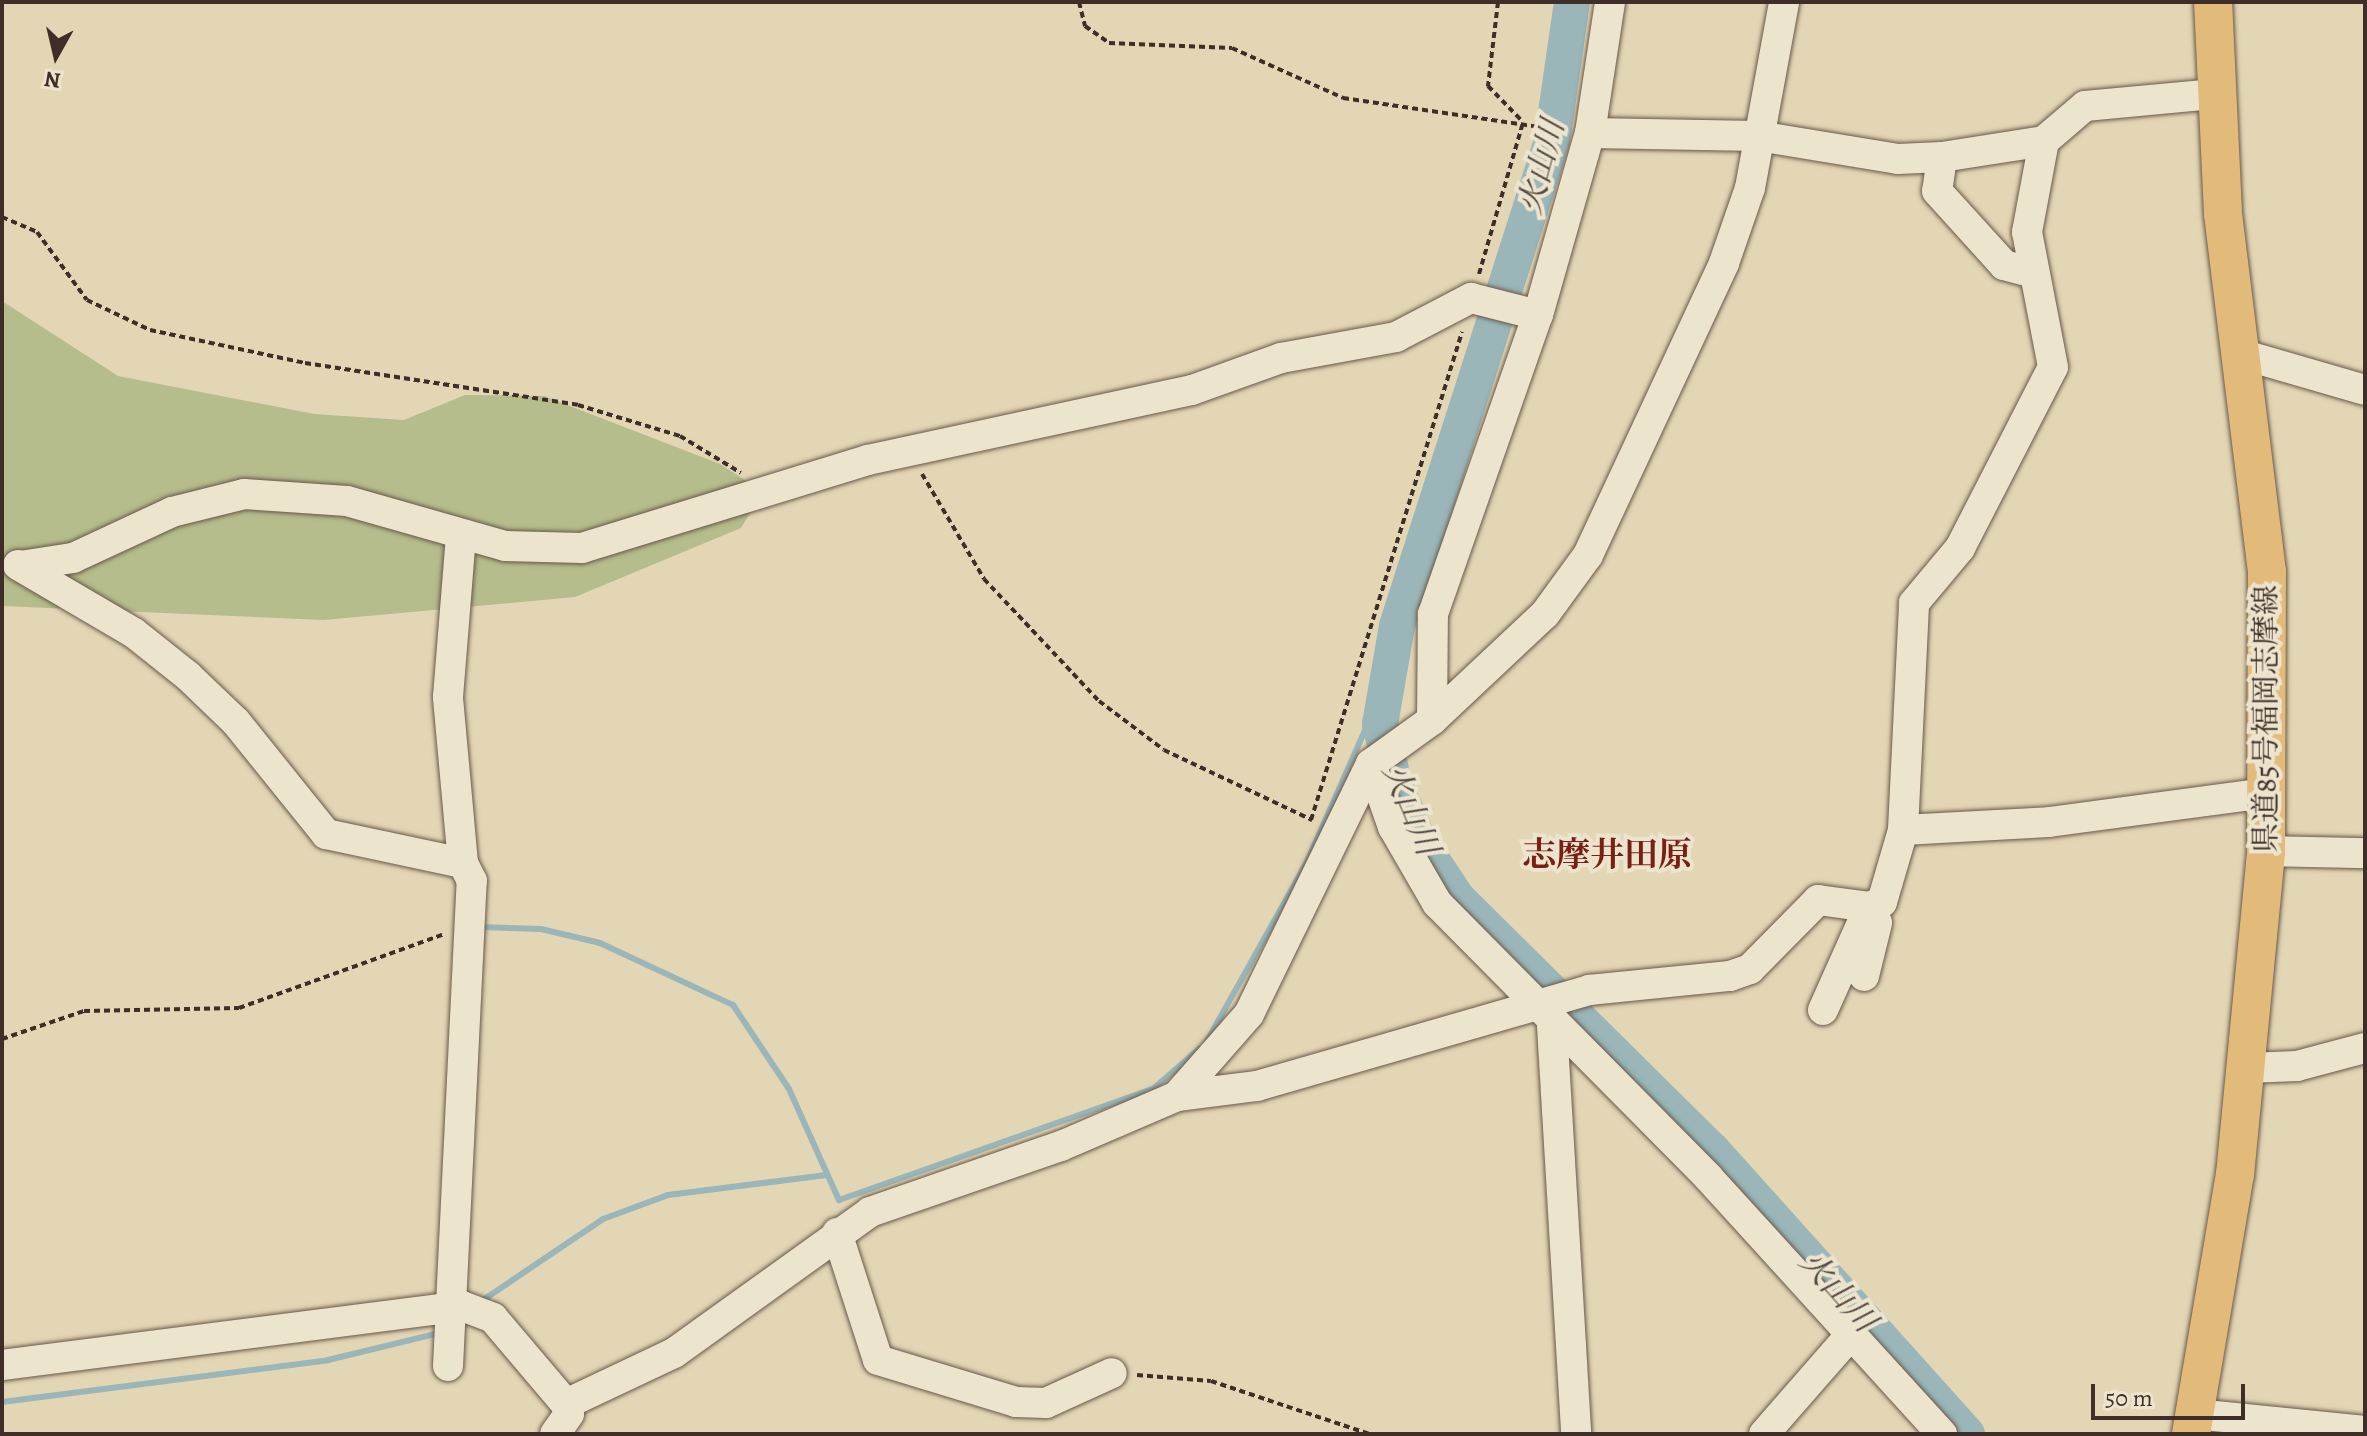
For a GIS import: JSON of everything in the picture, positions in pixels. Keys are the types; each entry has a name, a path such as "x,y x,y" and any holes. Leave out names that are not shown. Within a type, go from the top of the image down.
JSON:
{"main road":[{"name":"県道85号福岡志摩線","path":"2193,1424 2248,1068 2266,851 2267,572 2215,94 2213,2"}],"street":[{"path":"1432,720 1433,614 1531,313 1584,133 1610,2"},
{"path":"1177,1096 1249,1014 1371,764 1432,720 1545,614 1588,555 1724,263 1750,188 1784,2"},
{"path":"1584,133 1758,136 1898,159 1942,157 2044,141 2085,106 2215,94"},
{"path":"1823,1010 1875,905 1903,830 1914,603 1960,548 2053,367 2030,272 2027,232 2044,141"},
{"path":"1942,157 1937,191 2004,265 2030,272"},
{"path":"11,562 73,558 172,512 244,494 347,501 461,536 505,546 582,548 763,489 911,450 1192,390 1281,358 1396,337 1476,299 1531,313"},
{"path":"2241,354 2365,390"},
{"path":"448,1366 472,881 463,863 448,666 461,536"},
{"path":"11,562 134,633 188,676 236,722 326,834 463,863"},
{"path":"1371,764 1393,827 1437,903 1542,1016 1708,1177 1942,1434"},
{"path":"1903,830 2049,822 2265,793"},
{"path":"2266,851 2365,853"},
{"path":"566,1404 674,1353 870,1212 1061,1146 1177,1096 1257,1086 1542,1016 1589,990 1730,976 1750,969 1818,900 1875,905"},
{"path":"1864,976 1875,905"},
{"path":"1542,1016 1576,1434"},
{"path":"2248,1068 2297,1066 2365,1048"},
{"path":"837,1233 878,1360 1016,1402 1046,1403 1112,1373"},
{"path":"2,1365 451,1306 493,1318 566,1404 569,1414 555,1434"},
{"path":"1764,1434 1852,1333"},
{"path":"2193,1424 2365,1431"}],"path":[{"path":"1079,2 1085,26 1109,43 1232,48 1343,98 1406,112 1523,123 1584,133"},
{"path":"1498,2 1488,86 1523,123"},
{"path":"911,450 942,516 984,579 1099,701 1164,750 1311,820 1476,299 1523,123"},
{"path":"2,217 37,232 87,300 150,330 305,363 578,405 680,436 763,489"},
{"path":"2,1039 84,1011 239,1008 470,928"},
{"path":"1112,1373 1211,1381 1369,1434"}],"green space":[{"path":"2,301 118,376 314,414 404,420 465,395 544,396 720,464 751,484 756,503 741,528 575,597 324,620 2,606"}],"waterway":[{"name":"火山川","path":"1572,2 1552,141 1397,626 1380,724 1394,782 1418,839 1457,898 1712,1150 1967,1434"},
{"path":"1207,1041 1306,864 1386,683"},
{"path":"479,927 541,929 600,943 733,1005 789,1089 839,1200 1153,1089 1199,1049"},
{"path":"480,1302 603,1219 668,1195 827,1175"},
{"path":"2,1402 328,1360 440,1333"}],"district":[{"name":"志摩井田原","path":"1607,855"}]}
